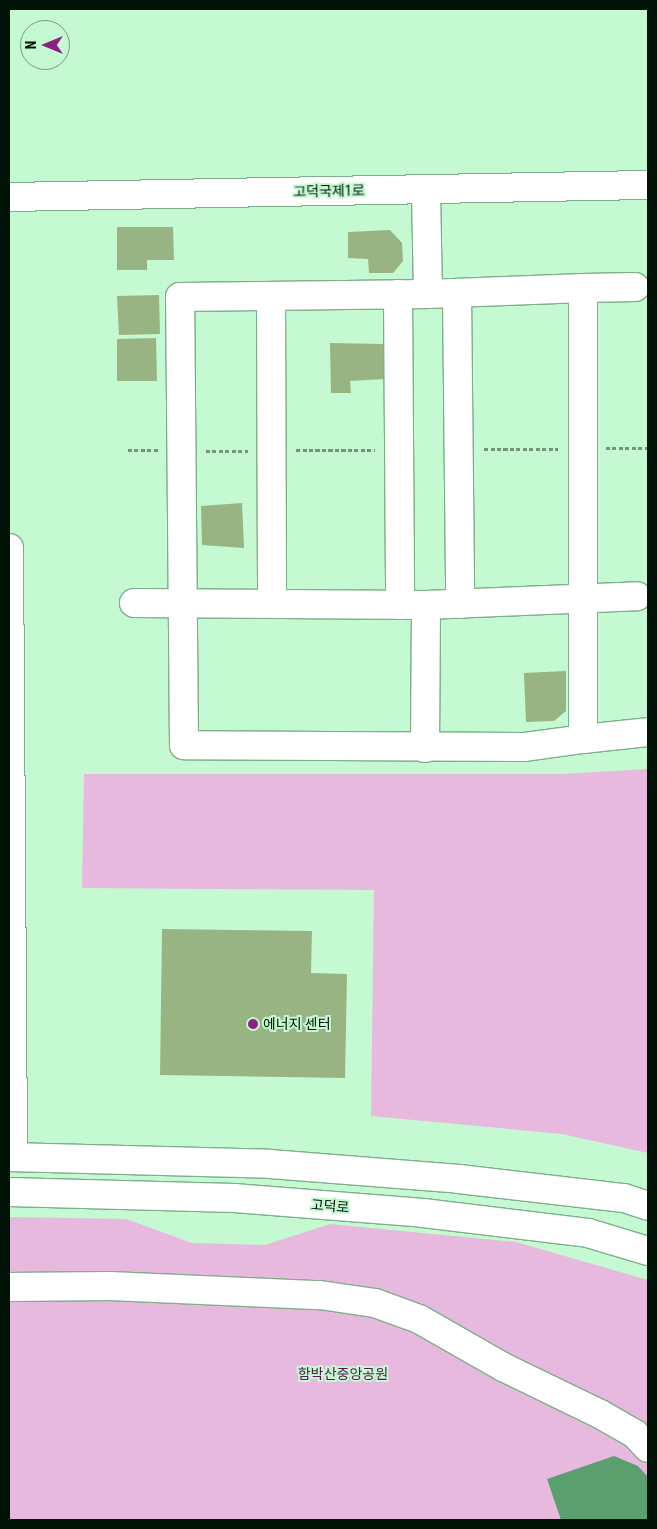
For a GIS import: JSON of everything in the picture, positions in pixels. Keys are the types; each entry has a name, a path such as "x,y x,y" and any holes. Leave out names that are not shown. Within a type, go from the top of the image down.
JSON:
{"street":[{"name":"고덕국제1로","path":"9,197 648,185"},
{"path":"426,190 428,294"},
{"path":"635,286 457,294 180,297 184,745 425,748 524,747 648,732"},
{"path":"583,288 583,740"},
{"path":"398,294 413,605 425,748"},
{"path":"457,294 460,604"},
{"path":"271,296 272,604"},
{"path":"9,548 11,1157 310,1167 459,1179 624,1198 648,1206"},
{"path":"134,603 413,605 583,601 637,596"},
{"name":"고덕로","path":"9,1192 234,1198 423,1213 588,1233 648,1251"},
{"path":"9,1287 110,1286 320,1295 375,1303 419,1319 503,1367 600,1414 635,1434 648,1448"}],"green space":[{"path":"648,769 648,1153 562,1134 371,1116 374,890 82,888 84,774 562,774"},
{"name":"함박산중앙공원","path":"9,1217 126,1219 192,1243 265,1245 330,1224 516,1242 648,1280 648,1520 9,1520"}],"shaded area":[{"path":"614,1456 638,1466 648,1477 648,1520 561,1520 547,1479"}],"building":[{"path":"117,227 173,227 174,260 147,260 147,270 117,270"},
{"path":"390,230 402,243 403,261 393,273 369,273 368,259 348,258 348,232"},
{"path":"159,295 160,334 119,335 117,296"},
{"path":"156,338 157,381 117,381 117,339"},
{"path":"330,343 384,344 384,379 350,381 351,393 331,393"},
{"path":"242,503 244,548 202,545 201,506"},
{"path":"566,671 566,711 554,721 526,722 524,673"},
{"name":"에너지 센터","path":"162,929 312,931 311,973 347,974 345,1078 160,1075"}],"place":[{"name":"에너지 센터","path":"253,1024"}]}
